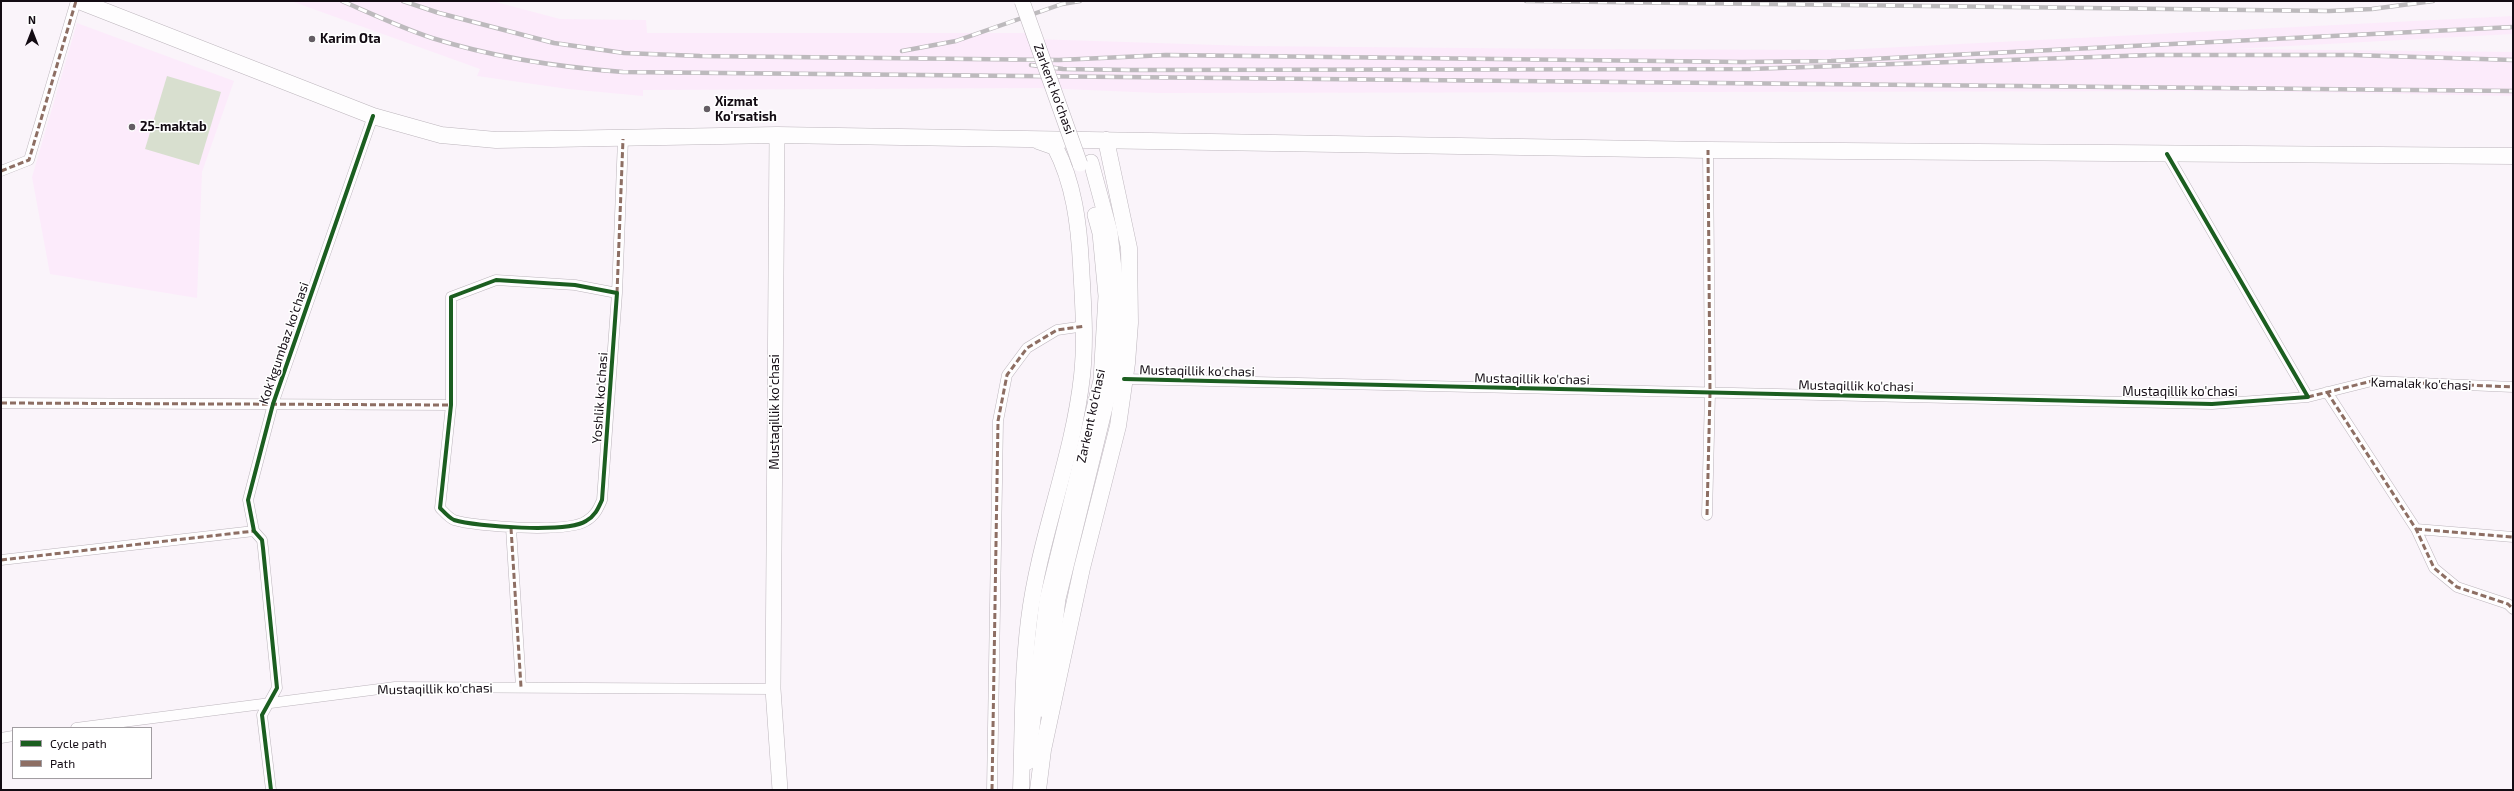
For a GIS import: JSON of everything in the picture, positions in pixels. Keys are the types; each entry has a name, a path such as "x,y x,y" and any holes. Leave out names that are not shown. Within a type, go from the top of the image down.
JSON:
{"main road":[{"path":"79,1 373,116 418,130 464,138 623,139 777,135 1708,150 2513,156"},
{"name":"Zarkent ko'chasi","path":"1022,1 1086,163 1100,233 1106,296 1101,380 1047,600 1025,790"},
{"name":"Zarkent ko'chasi","path":"1032,1 1110,232 1117,296 1112,380 1058,599 1037,790"},
{"name":"Mustaqillik ko'chasi","path":"777,135 773,689 780,790"},
{"path":"1021,790 1022,724 1029,620 1042,548 1069,444 1082,377 1085,326 1079,232 1064,165 1055,148 1028,139"},
{"path":"1037,790 1043,750 1082,568 1118,426 1130,323 1129,248 1106,140"}],"street":[{"path":"1,171 29,160 76,1"},
{"name":"Kok'kgumbaz ko'chasi","path":"271,790 262,715 277,688 262,540 254,531 248,500 273,404 373,116"},
{"name":"Yoshlik ko'chasi","path":"618,293 575,284 496,280 451,297 451,405 440,508 453,520 511,528 573,525 585,522 597,512 604,486 618,293 623,139"},
{"path":"1707,515 1710,392 1708,150"},
{"path":"2167,154 2308,397"},
{"path":"992,790 998,421 1007,375 1027,348 1041,338 1057,330 1085,326"},
{"name":"Mustaqillik ko'chasi","path":"1124,379 2212,404 2308,397"},
{"name":"Kamalak ko'chasi","path":"2308,397 2372,381 2513,388"},
{"path":"2327,392 2416,529 2434,568 2457,587 2508,604 2513,609"},
{"path":"1,403 451,405"},
{"path":"511,528 521,687"},
{"path":"2416,529 2513,537"},
{"path":"1,560 254,531"},
{"name":"Mustaqillik ko'chasi","path":"84,727 395,687 773,689"},
{"path":"1,738 12,736"}],"shaded area":[{"path":"291,1 492,1 560,19 646,20 647,33 1031,33 1033,39 1249,46 1571,49 1841,50 2513,16 2513,34 2234,49 2513,52 2513,96 2240,91 1158,93 1041,88 643,90 643,96 568,89 477,76 480,69"},
{"name":"25-maktab","path":"77,23 234,81 202,172 197,298 50,274 32,177"}],"green space":[{"path":"167,76 221,92 199,165 145,149"}],"railway":[{"path":"342,1 421,34 479,51 527,61 623,72 2513,91"},
{"path":"403,1 439,13 554,43 624,53 700,56 1059,60 1166,55 1742,62 1831,61 2513,27"},
{"path":"902,51 956,41 1062,4 1080,1"},
{"path":"1526,1 2329,11 2372,9 2433,1"},
{"path":"1031,65 1063,69 1131,70 1750,69 2152,55 2352,55 2513,60"}],"marked path":[{"path":"1,171 29,160 76,1"},
{"path":"617,293 623,139"},
{"path":"1707,515 1710,393 1708,150"},
{"path":"992,790 998,421 1007,375 1027,348 1057,330 1085,326"},
{"path":"2308,397 2372,381 2513,387"},
{"path":"2327,392 2416,529 2434,568 2457,587 2508,604 2513,609"},
{"path":"1,403 451,405"},
{"path":"511,528 521,687"},
{"path":"2416,529 2513,537"},
{"path":"1,560 254,531"}],"cycle path":[{"path":"271,790 262,715 277,688 262,540 254,531 248,500 273,404 373,116"},
{"path":"1124,379 2212,404 2308,397 2167,154"},
{"path":"496,280 575,285 617,293 602,500 592,517 576,525 542,528 481,525 454,520 440,508 451,405 451,297 496,280"}],"place":[{"name":"Karim Ota","path":"312,39"},
{"name":"Xizmat Ko'rsatish","path":"707,109"},
{"name":"25-maktab","path":"132,127"}]}
